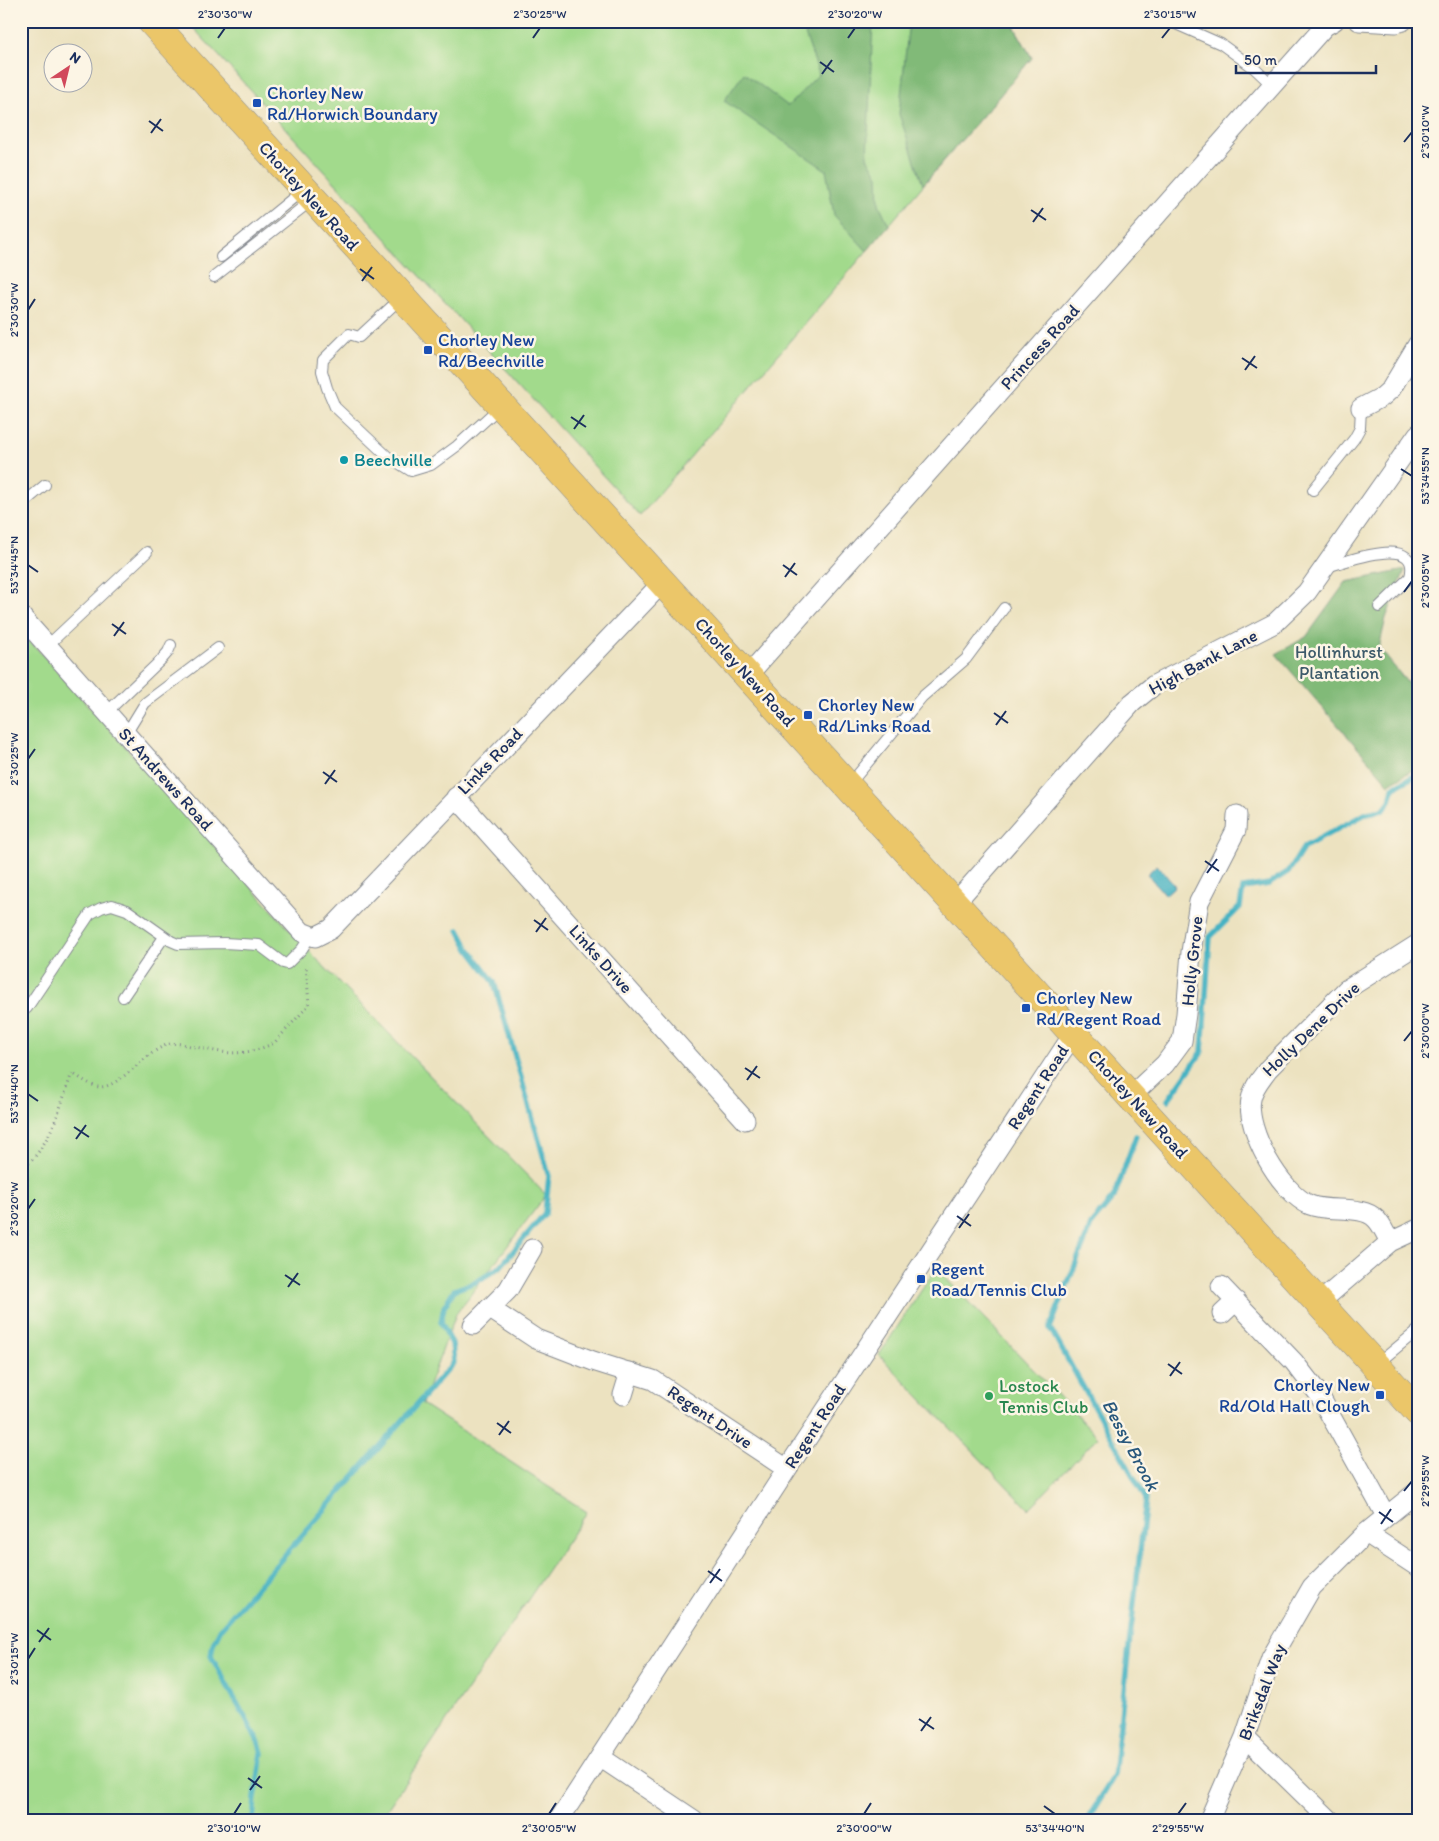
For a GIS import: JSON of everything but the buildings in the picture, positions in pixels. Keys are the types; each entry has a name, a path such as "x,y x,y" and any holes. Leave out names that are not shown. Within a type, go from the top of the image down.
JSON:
{"highway":[{"name":"Chorley New Road","path":"151,21 1418,1412"}],"street":[{"name":"Princess Road","path":"748,675 1272,85 1325,26 1334,21"},
{"path":"1359,21 1396,23 1403,21"},
{"path":"1361,408 1382,397 1391,389 1418,344"},
{"name":"High Bank Lane","path":"955,903 1132,703 1154,685 1274,623 1307,592 1418,434"},
{"name":"Links Road","path":"313,936 331,929 662,582"},
{"name":"St Andrews Road","path":"21,616 302,932 313,936"},
{"name":"Links Drive","path":"456,797 745,1120"},
{"name":"Holly Grove","path":"1131,1096 1166,1064 1182,1041 1191,952 1199,902 1236,830 1237,810"},
{"name":"Holly Dene Drive","path":"1390,1242 1373,1216 1356,1211 1322,1208 1309,1204 1288,1187 1264,1153 1253,1132 1250,1109 1251,1098 1256,1084 1268,1069 1347,989 1418,944"},
{"name":"Regent Road","path":"563,1819 600,1757 787,1469 1074,1033"},
{"path":"1319,1303 1390,1242 1418,1229"},
{"path":"474,1325 508,1290 532,1249"},
{"path":"1221,1286 1294,1362 1318,1393 1386,1516"},
{"path":"1222,1314 1236,1301"},
{"name":"Regent Drive","path":"489,1308 536,1339 593,1361 653,1380 787,1469"},
{"path":"623,1396 630,1372"},
{"name":"Briksdal Way","path":"1209,1820 1246,1737 1271,1658 1312,1587 1366,1533 1418,1491"},
{"path":"1366,1533 1418,1567"},
{"path":"1246,1737 1330,1820"},
{"path":"600,1757 694,1820"}],"lane":[{"path":"1169,21 1221,44 1254,68 1272,85"},
{"path":"221,257 308,194"},
{"path":"214,276 308,194"},
{"path":"402,297 359,337 350,334 324,360 322,371 335,407 387,456 411,470 431,465 457,446 501,406"},
{"path":"1313,490 1360,428 1361,408"},
{"path":"21,505 45,485"},
{"path":"47,646 148,552"},
{"path":"1323,568 1377,553 1403,555 1410,565 1410,577 1379,608"},
{"path":"848,785 922,697 966,659 1004,608"},
{"path":"106,712 162,659 171,645"},
{"path":"126,734 145,703 218,648"},
{"path":"21,1012 27,1008 90,914 112,906 127,910 164,937 178,944 224,943 259,946 287,964 313,936"},
{"path":"122,997 164,937"},
{"path":"1376,1366 1418,1330"}],"path":[{"path":"21,1170 38,1152 50,1131 72,1073 98,1087 109,1085 158,1048 172,1043 228,1054 250,1052 274,1043 309,1005 305,953 313,936"}],"green space":[{"path":"187,21 1011,21 1032,58 640,516"},
{"path":"811,21 873,21 867,157 878,176 879,204 889,225 867,251 834,215 826,170 724,101 744,73 788,106 819,74 805,34"},
{"path":"909,21 1011,21 1032,58 923,185 899,114"},
{"name":"Hollinhurst Plantation","path":"1405,570 1386,618 1379,648 1415,692 1418,692 1418,767 1389,784 1276,654 1306,637 1346,582"},
{"path":"21,631 307,949 546,1195 456,1314 422,1404 587,1512 380,1820 21,1820"},
{"name":"Lostock Tennis Club","path":"936,1268 1098,1437 1029,1509 879,1355"}],"water":[{"path":"1157,865 1175,886 1165,895 1147,874"}],"waterway":[{"name":"Bessy Brook","path":"1168,1100 1202,1052 1210,937 1240,907 1243,888 1269,884 1289,871 1304,847 1367,813 1383,810 1390,801 1393,788 1418,774"},
{"path":"253,1820 262,1753 259,1743 211,1656 213,1644 221,1628 454,1362 452,1344 441,1322 444,1307 454,1290 476,1282 500,1267 545,1213 549,1176 494,982 469,949 459,930"},
{"name":"Bessy Brook","path":"1087,1820 1114,1776 1146,1499 1050,1328 1092,1223 1114,1197 1136,1136"}],"place":[{"name":"Chorley New Rd/Horwich Boundary","path":"257,103"},
{"name":"Chorley New Rd/Beechville","path":"428,350"},
{"name":"Beechville","path":"344,460"},
{"name":"Chorley New Rd/Links Road","path":"808,715"},
{"name":"Chorley New Rd/Regent Road","path":"1026,1008"},
{"name":"Regent Road/Tennis Club","path":"921,1279"},
{"name":"Chorley New Rd/Old Hall Clough","path":"1380,1395"},
{"name":"Lostock Tennis Club","path":"989,1396"}]}
